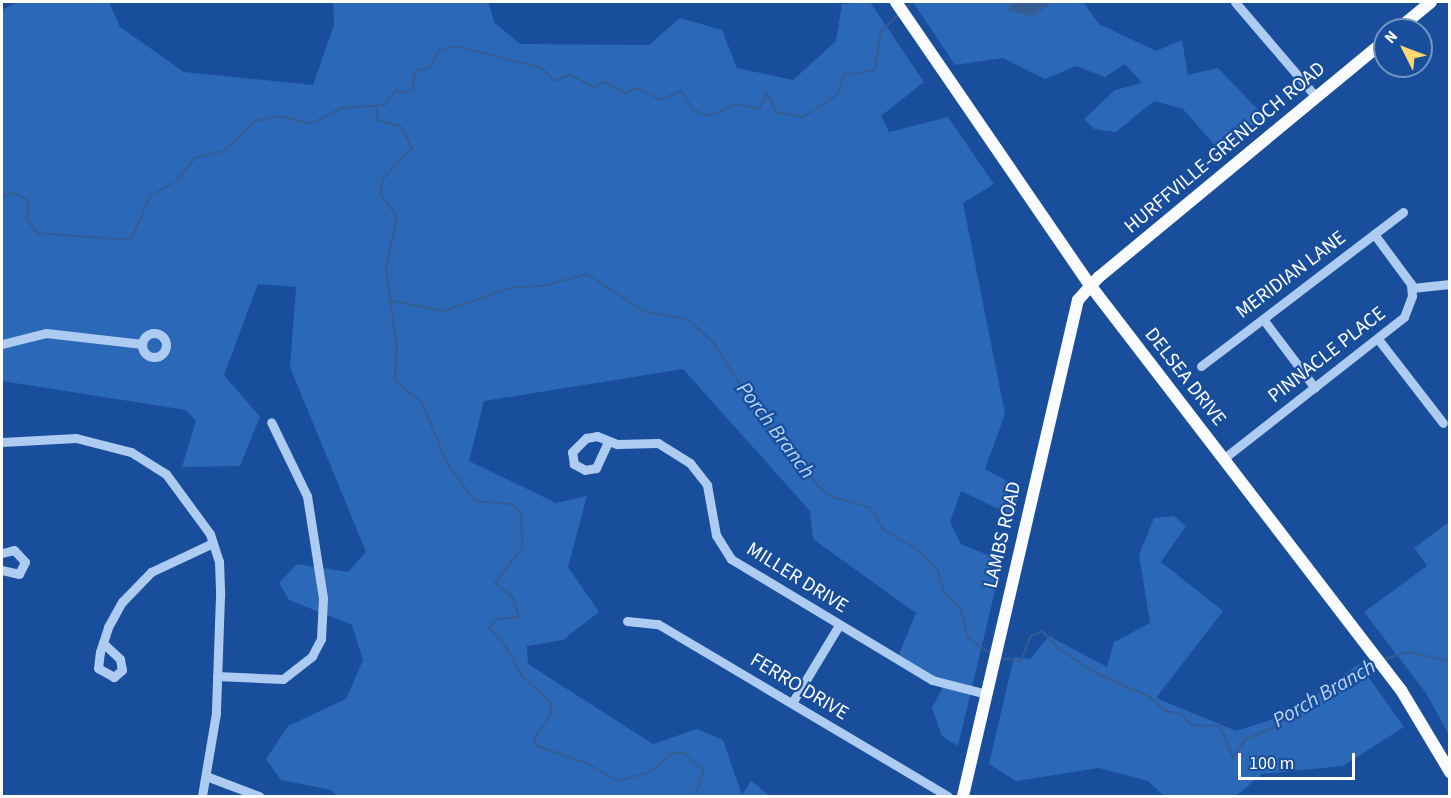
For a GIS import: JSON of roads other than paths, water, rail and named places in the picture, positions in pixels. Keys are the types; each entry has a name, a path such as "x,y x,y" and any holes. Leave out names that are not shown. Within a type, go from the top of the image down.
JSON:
{"main road":[{"name":"DELSEA DRIVE","path":"896,2 1090,285 1401,690 1449,772"},
{"path":"1412,18 1431,2"},
{"name":"HURFFVILLE-GRENLOCH ROAD","path":"1090,285 1373,50"},
{"name":"LAMBS ROAD","path":"963,796 1078,300 1090,285"}],"street":[{"path":"1235,2 1316,97"},
{"name":"MERIDIAN LANE","path":"1201,366 1403,212"},
{"path":"1374,234 1412,288 1449,284"},
{"name":"PINNACLE PLACE","path":"1223,459 1378,339 1406,314 1412,288"},
{"path":"1263,319 1316,388"},
{"path":"2,344 46,333 142,344"},
{"path":"1378,339 1443,423"},
{"path":"217,676 282,679 312,656 321,639 323,598 307,496 271,422"},
{"path":"2,442 76,438 130,452 150,461 182,490 213,543 220,573 217,676 202,796"},
{"name":"MILLER DRIVE","path":"608,442 658,443 690,463 707,485 716,535 724,551 839,625 932,680 987,694"},
{"path":"103,643 122,602 151,572 213,543"},
{"path":"2,553 14,550 25,562 19,574 2,570"},
{"name":"FERRO DRIVE","path":"627,621 658,624 948,796"},
{"path":"792,703 839,625"},
{"path":"206,776 259,796"}],"waterway":[{"path":"906,7 914,2"},
{"path":"2,196 15,193 29,201 27,220 37,233 131,240 150,196 176,181 195,158 223,151 256,121 279,116 310,124 342,108 385,105 396,90 405,93 413,89 415,71 429,68 439,51 455,46 542,68 554,81 570,75 594,87 605,82 625,93 638,88 660,100 681,91 694,110 708,116 738,104 759,109 767,92 776,112 803,117 837,95 844,75 875,70 881,31 900,13"},
{"path":"376,108 378,120 400,126 412,148 383,179 380,193 397,217 386,267 397,349 395,381 421,401 447,463 475,501 511,504 521,512 522,548 495,583 513,597 519,617 496,619 489,628 505,645 521,675 551,703 550,716 534,738 537,746 586,763 618,781 650,772 673,753 684,753 704,771 695,796"},
{"name":"Porch Branch","path":"388,300 444,311 513,287 543,286 587,274 645,312 688,319 713,342 766,425 792,446 817,485 832,497 870,507 884,530 915,548 937,568 944,591 961,610 968,638 992,654"},
{"name":"Porch Branch","path":"1000,658 1021,661 1030,637 1042,631 1059,649 1096,673 1150,697 1165,711 1182,714 1191,725 1220,726 1233,758 1246,739 1274,727 1344,677 1374,664"},
{"name":"Porch Branch","path":"1384,659 1409,652 1450,661"}]}
